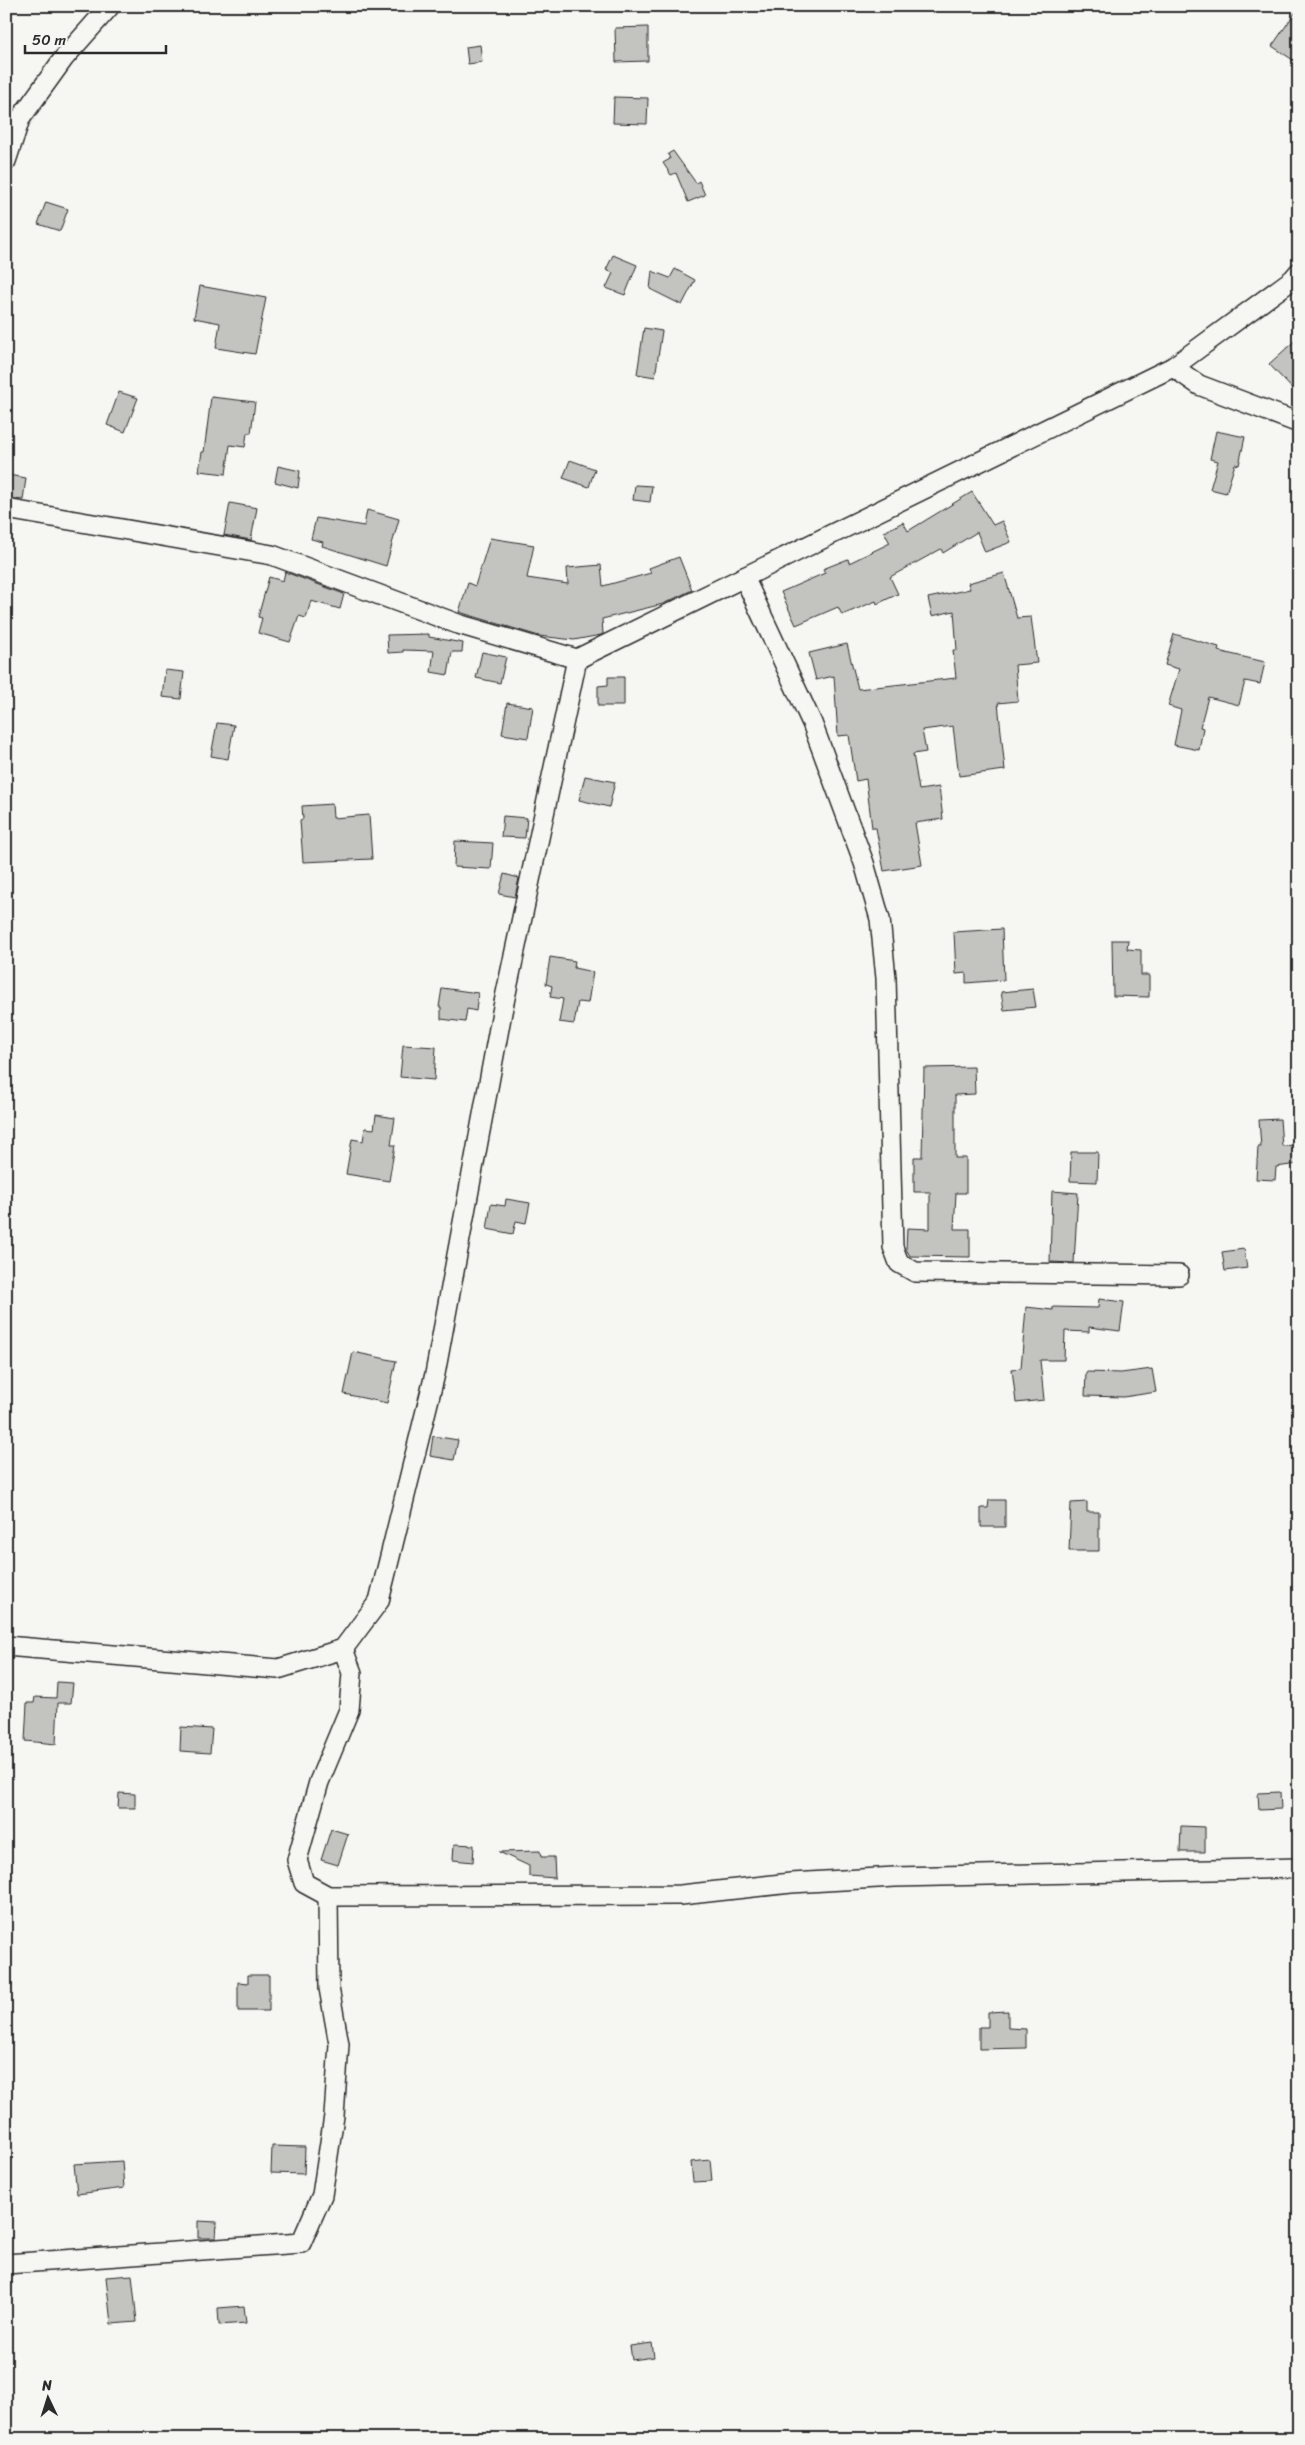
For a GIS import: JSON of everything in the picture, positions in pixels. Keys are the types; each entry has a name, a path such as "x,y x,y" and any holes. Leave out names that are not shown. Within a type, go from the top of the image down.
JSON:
{"street":[{"path":"6,161 20,119 64,58 110,6"},
{"path":"6,509 272,555 458,624 577,659 1173,367 1293,279 1299,272"},
{"path":"1173,367 1199,385 1299,423"},
{"path":"744,577 812,723 864,863 880,919 886,978 893,1247 899,1263 915,1272 1179,1274"},
{"path":"6,1646 278,1669 344,1649 379,1601 435,1374 502,1012 577,659"},
{"path":"344,1649 352,1673 349,1710 319,1782 297,1860 304,1883 328,1896 681,1895 791,1883 895,1877 1299,1868"},
{"path":"6,2264 301,2243 322,2195 334,2107 339,2044 329,1988 328,1896"}],"building":[{"path":"1299,7 1299,64 1272,46"},
{"path":"648,27 648,61 616,62 615,28"},
{"path":"480,45 482,62 468,64 466,47"},
{"path":"614,97 648,98 647,124 613,123"},
{"path":"673,151 696,183 699,181 705,195 688,202 676,173 671,175 663,163 670,159 668,154"},
{"path":"46,202 68,209 60,231 38,224"},
{"path":"613,255 637,265 625,295 606,288 613,273 606,270"},
{"path":"675,269 695,280 682,305 650,289 652,271 670,278"},
{"path":"200,286 266,298 255,354 216,348 220,323 194,318"},
{"path":"644,328 662,331 655,377 637,374"},
{"path":"1299,337 1299,396 1269,364"},
{"path":"119,392 138,398 125,432 107,425"},
{"path":"211,397 255,402 251,433 247,433 245,447 230,445 226,474 199,471 202,452 204,452"},
{"path":"1216,431 1245,437 1239,465 1235,464 1226,493 1210,489 1218,461 1210,459"},
{"path":"570,460 595,469 589,487 563,478"},
{"path":"278,466 300,471 298,488 275,482"},
{"path":"8,475 26,478 23,500 6,498"},
{"path":"635,485 652,486 650,502 633,500"},
{"path":"972,492 993,525 1002,521 1011,542 985,552 977,532 943,553 941,549 890,577 898,594 877,604 876,601 842,615 838,607 796,625 781,592 825,573 823,569 848,559 849,563 890,543 884,532 903,522 908,531"},
{"path":"230,503 257,508 251,540 224,535"},
{"path":"367,510 399,519 386,566 322,546 323,542 311,539 316,518 364,526"},
{"path":"490,538 534,545 527,578 568,584 567,568 601,565 603,586 651,573 649,568 679,557 692,590 663,604 602,619 603,634 601,635 574,640 539,636 459,612 468,583 475,586"},
{"path":"285,572 344,594 340,609 311,601 306,618 299,616 290,642 258,633 262,618 258,617 269,577 283,581"},
{"path":"1004,573 1017,618 1031,617 1037,663 1015,665 1018,701 998,703 1005,770 959,776 953,726 922,730 926,752 913,754 919,790 939,787 943,819 915,823 922,865 884,871 876,828 872,828 866,779 856,781 849,735 838,736 834,676 816,680 809,653 847,644 858,689 956,678 953,650 957,650 954,611 932,616 928,598 970,589 968,583"},
{"path":"429,634 429,637 463,643 462,652 452,652 448,675 431,672 434,651 403,650 403,652 388,653 387,635"},
{"path":"1174,634 1219,647 1218,651 1265,662 1260,684 1245,681 1239,705 1208,697 1200,727 1203,728 1199,750 1174,745 1181,710 1168,706 1179,669 1165,665"},
{"path":"482,652 506,657 500,683 476,678"},
{"path":"165,670 184,672 181,699 162,697"},
{"path":"608,677 624,677 624,706 598,706 598,686 608,685"},
{"path":"507,703 533,707 528,738 502,734"},
{"path":"217,723 234,725 228,759 211,756"},
{"path":"585,776 615,782 609,807 579,800"},
{"path":"332,804 333,818 369,815 372,859 303,862 300,820 303,819 302,806"},
{"path":"503,816 527,818 525,838 501,837"},
{"path":"455,841 493,843 491,869 454,867"},
{"path":"504,874 519,878 515,897 499,894"},
{"path":"1002,929 1004,980 966,983 966,973 956,974 954,932"},
{"path":"1112,940 1128,940 1127,949 1141,950 1141,975 1149,975 1149,997 1113,996"},
{"path":"550,957 575,961 574,968 593,972 588,1003 578,1002 574,1024 559,1022 563,999 550,997 552,986 546,984"},
{"path":"442,988 478,993 476,1011 467,1009 465,1022 441,1019 441,1007 439,1007"},
{"path":"1033,989 1036,1007 1004,1010 1001,992"},
{"path":"403,1045 436,1047 434,1080 400,1077"},
{"path":"974,1067 975,1094 955,1095 955,1158 966,1158 966,1193 956,1193 954,1229 970,1229 970,1257 910,1256 906,1249 907,1228 930,1229 930,1192 914,1192 914,1157 922,1157 924,1068"},
{"path":"376,1115 395,1118 391,1145 395,1145 389,1181 346,1174 352,1139 363,1141 365,1128 374,1129"},
{"path":"1280,1119 1282,1146 1296,1145 1298,1164 1276,1167 1275,1180 1256,1179 1258,1147 1261,1147 1259,1120"},
{"path":"1071,1152 1098,1152 1097,1182 1070,1181"},
{"path":"1052,1191 1078,1193 1074,1263 1050,1262"},
{"path":"506,1199 530,1203 526,1223 516,1221 513,1234 487,1229 491,1204 505,1206"},
{"path":"1244,1249 1247,1268 1225,1271 1222,1252"},
{"path":"1099,1299 1124,1302 1120,1331 1089,1327 1089,1332 1065,1331 1064,1360 1040,1360 1044,1400 1016,1403 1012,1369 1021,1368 1026,1307 1053,1310 1053,1307 1098,1308"},
{"path":"353,1352 396,1361 387,1403 344,1394"},
{"path":"1152,1369 1156,1392 1124,1397 1085,1396 1086,1372 1121,1373"},
{"path":"433,1436 458,1440 454,1460 430,1456"},
{"path":"989,1500 1005,1500 1005,1527 981,1527 981,1508 988,1508"},
{"path":"1087,1502 1087,1512 1099,1512 1099,1551 1069,1551 1071,1503"},
{"path":"57,1682 73,1683 71,1703 58,1703 56,1744 25,1741 27,1703 34,1703 35,1697 56,1698"},
{"path":"181,1727 212,1729 210,1753 180,1751"},
{"path":"1280,1792 1281,1809 1259,1810 1258,1793"},
{"path":"119,1793 135,1794 135,1808 118,1808"},
{"path":"1181,1826 1205,1827 1205,1852 1180,1852"},
{"path":"331,1829 348,1834 338,1865 321,1860"},
{"path":"454,1844 474,1845 473,1862 453,1860"},
{"path":"540,1851 541,1857 554,1857 555,1878 529,1876 529,1866 499,1852"},
{"path":"248,1975 269,1975 269,2011 238,2011 238,1982 248,1983"},
{"path":"1008,2011 1008,2028 1026,2029 1026,2048 979,2049 979,2027 988,2027 988,2012"},
{"path":"272,2146 305,2147 304,2174 271,2173"},
{"path":"710,2160 712,2181 693,2182 691,2162"},
{"path":"122,2161 124,2188 77,2194 74,2164"},
{"path":"198,2221 217,2222 216,2238 198,2238"},
{"path":"132,2275 137,2322 111,2324 106,2277"},
{"path":"244,2306 246,2323 219,2325 218,2308"},
{"path":"652,2343 654,2357 632,2360 630,2346"}]}
